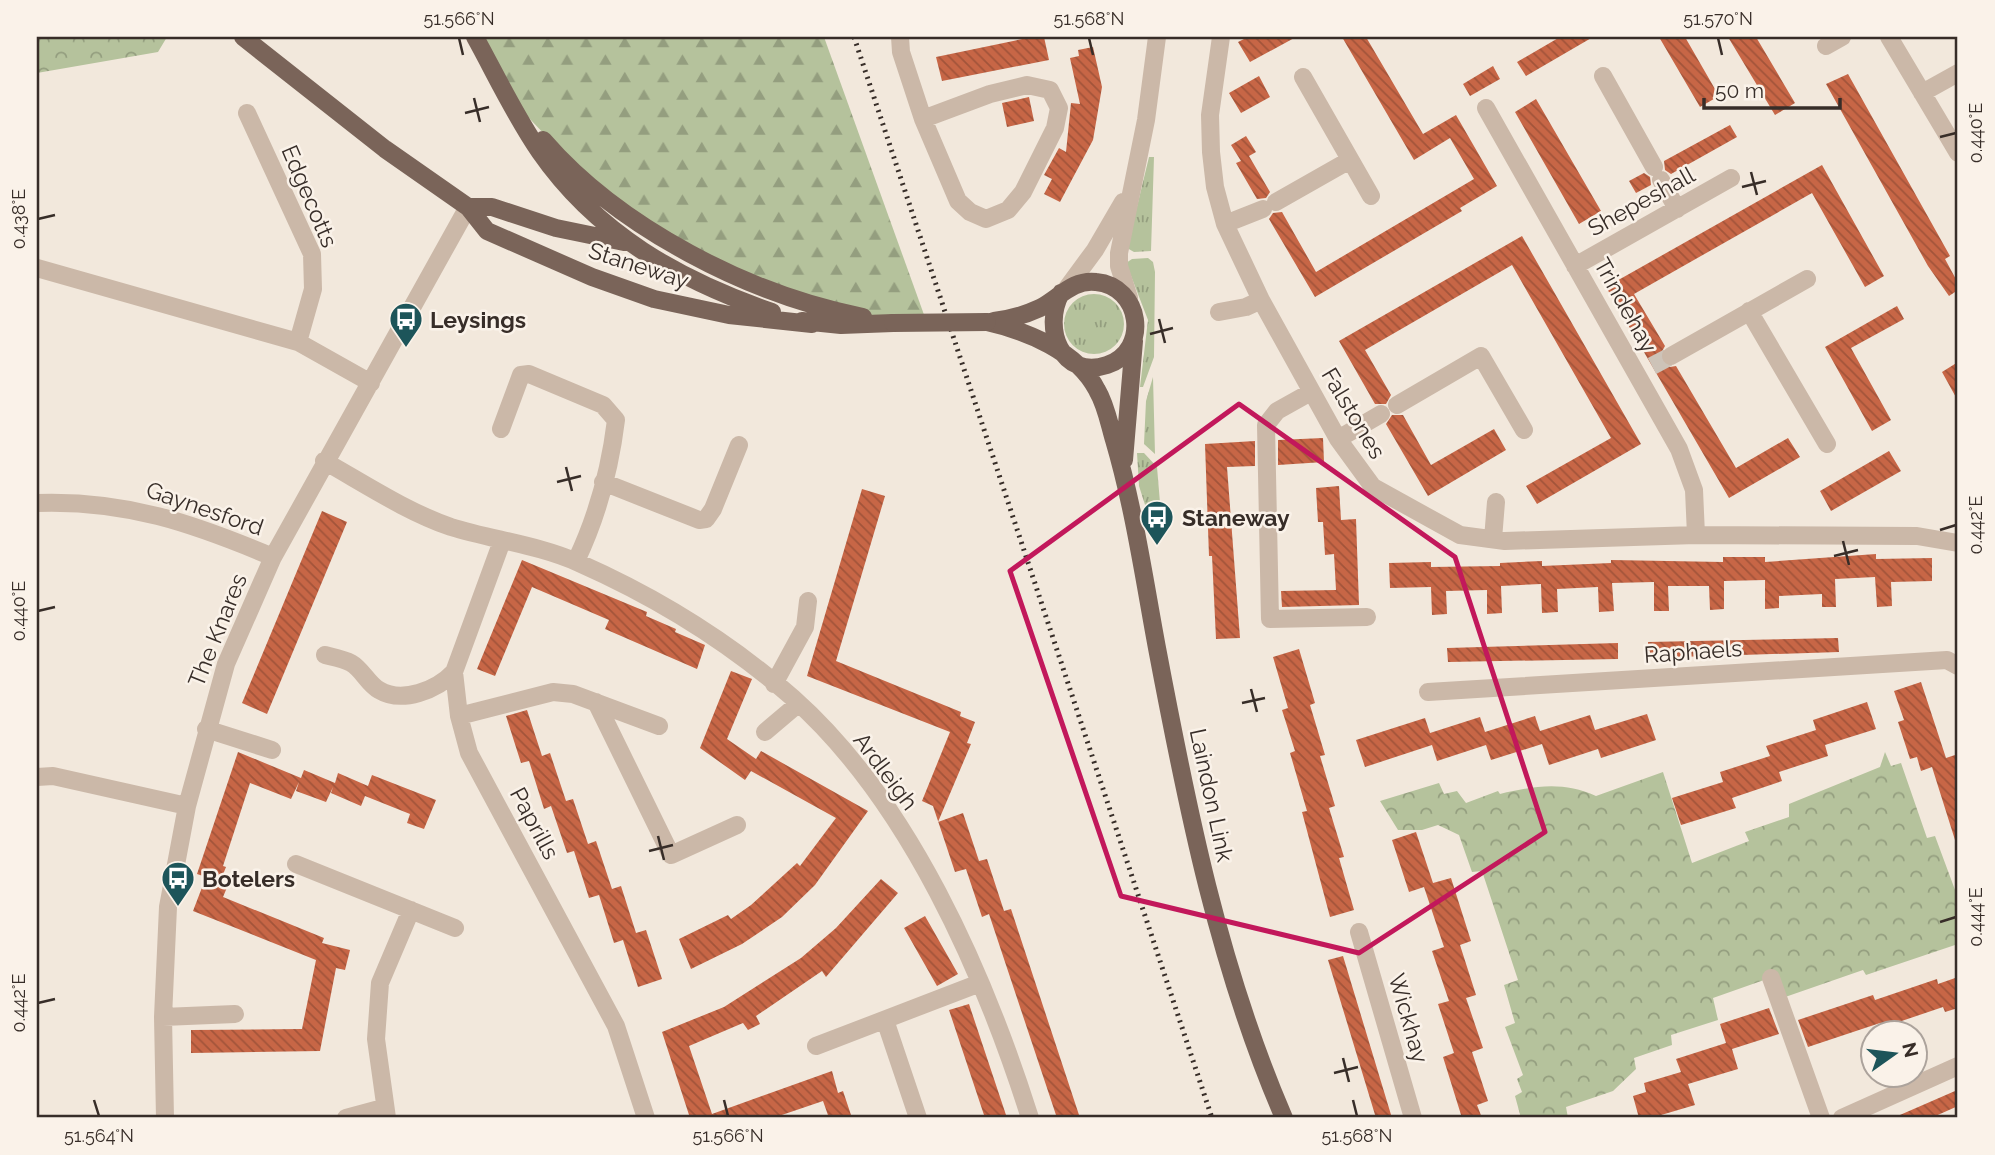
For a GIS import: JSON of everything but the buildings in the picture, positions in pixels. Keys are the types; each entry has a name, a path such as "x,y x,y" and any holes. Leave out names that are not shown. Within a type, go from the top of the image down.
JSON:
{"main road":[{"name":"Staneway","path":"243,37 385,149 468,207 487,231 592,277 642,295 729,315 812,324"},
{"path":"474,37 554,172 594,215 656,262 709,289 812,324 987,322 1021,316 1064,291 1098,282 1110,285 1129,298 1134,308 1136,330 1125,353 1106,365 1081,365 1029,335 987,322"},
{"path":"506,94 554,152 592,187 648,228 702,259 808,303 893,323"},
{"name":"Staneway","path":"468,207 492,207 556,228 702,259"},
{"path":"1064,291 1055,304 1052,326 1054,338 1068,358"},
{"name":"Laindon Link","path":"1124,474 1129,380 1136,330"},
{"name":"Laindon Link","path":"1068,358 1097,389 1124,474 1175,740 1219,939 1284,1118"}],"street":[{"path":"900,37 901,52 923,119 958,201 970,212 986,219 1008,210 1023,192 1055,128 1059,108 1050,90 1027,85 990,94 923,119"},
{"path":"1144,37 1151,80"},
{"path":"1129,298 1122,281 1119,253 1157,37"},
{"name":"Falstones","path":"1221,37 1210,115 1215,187 1225,224 1261,300 1311,392 1338,439 1373,487 1460,534 1493,539 1696,535 1917,536 1958,543"},
{"path":"1826,46 1842,37"},
{"path":"1889,37 1958,153"},
{"path":"1922,93 1958,73"},
{"path":"1603,76 1676,209"},
{"path":"1303,77 1371,196"},
{"name":"Trindehay","path":"1486,108 1575,266 1644,371 1689,470 1694,490 1696,535"},
{"name":"Edgecotts","path":"247,113 312,254 313,289 299,342"},
{"path":"1225,224 1270,206 1350,160"},
{"name":"Shepeshall","path":"1575,266 1731,178"},
{"path":"1064,291 1095,250 1131,187"},
{"name":"The Knares","path":"165,1118 163,1017 168,906 187,806 226,664 273,557 324,461 371,383 468,207"},
{"path":"37,268 299,342 371,383"},
{"path":"1671,356 1807,279"},
{"path":"1219,312 1246,307 1261,300"},
{"path":"1749,311 1827,444"},
{"path":"1397,405 1481,356 1524,430"},
{"path":"501,429 520,375 529,374 603,405 616,420 593,525 576,561"},
{"path":"1311,392 1277,411 1266,425 1270,619 1367,617"},
{"path":"1338,439 1381,414"},
{"path":"603,482 699,520 706,519 713,509 739,445"},
{"name":"Ardleigh","path":"324,461 418,513 450,526 576,561 635,589 697,625 798,704 839,748 890,812 923,867 981,983 1030,1118"},
{"name":"Gaynesford","path":"37,503 82,502 127,507 194,524 273,557"},
{"path":"1493,539 1496,502"},
{"name":"Paprills","path":"502,541 454,672 459,716 469,753 616,1026 646,1118"},
{"path":"774,684 804,627 808,601"},
{"path":"325,654 353,664 378,690 393,696 420,692 443,684 454,672"},
{"name":"Raphaels","path":"1428,692 1947,660 1958,666"},
{"path":"459,716 554,692 573,694 659,726"},
{"path":"596,702 671,855 737,825"},
{"path":"765,732 798,704"},
{"path":"206,729 272,750"},
{"path":"37,777 52,776 187,806"},
{"path":"296,864 455,928"},
{"path":"346,1118 385,1113 376,1039 380,983 411,910"},
{"name":"Wickhay","path":"1359,932 1413,1118"},
{"path":"1771,978 1821,1118"},
{"path":"816,1046 981,983"},
{"path":"163,1017 235,1014"},
{"path":"885,1020 918,1118"},
{"path":"1842,1118 1958,1066"}],"highlighted area":[{"path":"1239,404 1455,557 1545,832 1359,953 1121,896 1010,571"}],"green space":[{"path":"37,37 167,37 158,52 37,73"},
{"path":"475,37 824,37 927,323 893,323 783,294 607,200 506,94"},
{"path":"1149,157 1154,157 1151,251 1134,252 1127,248"},
{"path":"1148,258 1153,262 1155,272 1154,357 1143,387 1140,387 1148,320 1126,263 1132,259"},
{"path":"1094,294 1115,303 1124,324 1115,345 1094,354 1073,345 1064,324 1073,303"},
{"path":"1153,377 1155,454 1144,444 1146,401"},
{"path":"1137,453 1144,453 1157,467 1163,538 1156,539 1139,486"},
{"path":"1885,752 1891,766 1901,763 1927,838 1935,836 1958,898 1958,944 1866,975 1863,970 1771,1002 1764,980 1713,998 1718,1020 1671,1035 1672,1045 1634,1058 1636,1069 1613,1091 1566,1107 1568,1118 1521,1118 1515,1096 1522,1092 1517,1079 1523,1075 1505,1027 1515,1023 1504,985 1518,980 1482,871 1472,872 1459,835 1438,825 1422,830 1398,830 1380,801 1439,783 1444,794 1457,791 1466,803 1498,791 1500,794 1548,786 1572,788 1596,796 1663,772 1692,863 1749,841 1745,832 1789,817 1789,804 1880,767"}],"tunnel":[{"path":"1652,366 1671,356"}],"railway":[{"path":"854,37 1212,1118"}],"place":[{"name":"Leysings","path":"406,349"},
{"name":"Staneway","path":"1157,547"},
{"name":"Botelers","path":"178,908"}]}
